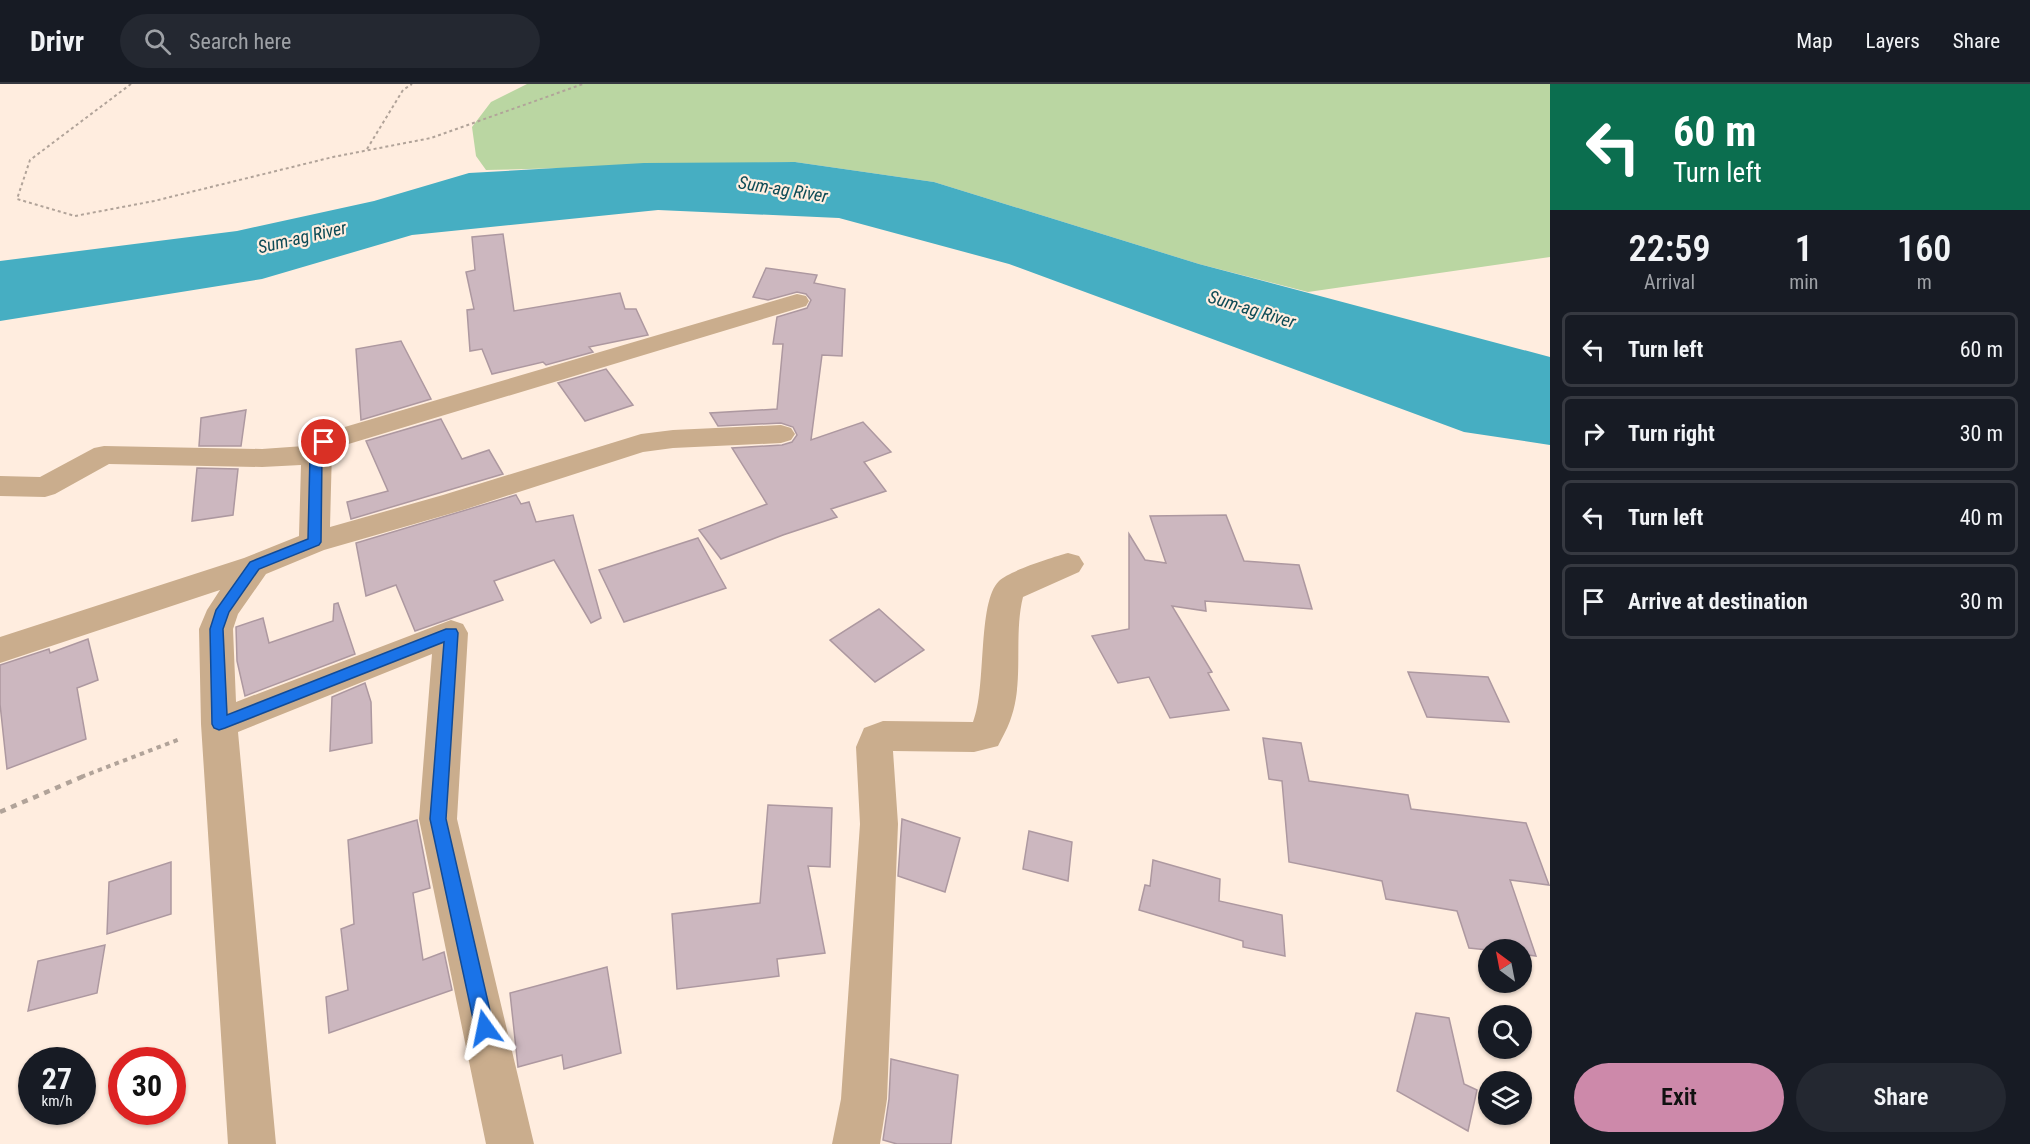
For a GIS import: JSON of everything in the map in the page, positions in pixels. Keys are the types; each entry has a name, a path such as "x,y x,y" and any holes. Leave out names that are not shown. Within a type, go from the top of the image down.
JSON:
{"street":[{"path":"314,542 316,455 319,444 796,301"},
{"path":"0,650 255,566 314,542 452,503 641,443 673,439 781,434"},
{"path":"0,486 45,487 104,455 262,458 316,455"},
{"path":"856,1144 864,1098 878,834 874,747 877,739 883,736 974,737 985,735 991,725 999,676 1008,591 1014,586 1068,564"},
{"path":"252,1144 219,724 216,629 223,610 255,566"},
{"path":"219,724 451,633 438,819 510,1144"}],"path":[{"path":"131,84 30,160 17,199 75,216 154,201 367,150 430,138 583,84"},
{"path":"367,150 403,90 412,84"},
{"path":"0,812 93,772 219,724"}],"green space":[{"path":"527,84 1550,84 1550,257 1308,292 1199,264 934,182 795,162 486,170 476,156 472,127 491,102"}],"water":[{"name":"Sum-ag River","path":"795,162 934,182 1199,264 1550,357 1550,445 1464,432 1009,264 839,218 658,210 412,235 262,279 0,321 0,261 237,231 374,201 469,173 644,163"}],"building":[{"path":"503,234 514,311 620,293 625,309 636,309 648,335 589,347 593,352 546,365 543,362 492,374 482,349 470,351 467,310 474,309 466,272 475,270 472,237"},
{"path":"766,268 817,275 814,283 845,289 842,356 822,355 811,440 863,422 891,452 864,462 886,491 831,509 837,517 721,559 699,530 767,504 732,448 782,445 792,442 797,435 793,427 781,423 718,426 710,413 777,409 783,344 773,344 777,317 807,308 811,300 806,294 797,292 768,300 753,297"},
{"path":"401,341 431,399 361,420 356,349"},
{"path":"606,369 633,405 585,421 558,383"},
{"path":"246,410 241,446 199,446 201,418"},
{"path":"441,419 462,459 489,450 503,474 351,519 347,502 388,491 366,441"},
{"path":"197,468 238,469 233,515 192,521"},
{"path":"516,495 521,504 529,502 536,522 573,515 601,618 591,623 554,560 494,581 503,600 415,631 396,585 366,596 356,543"},
{"path":"1226,515 1244,561 1299,565 1312,609 1205,601 1206,611 1172,606 1212,672 1208,673 1229,710 1170,718 1149,677 1118,683 1092,636 1129,629 1129,534 1145,560 1166,563 1150,516"},
{"path":"698,538 726,588 624,622 599,570"},
{"path":"338,603 355,654 245,696 237,661 236,627 263,618 269,643 333,621 334,604"},
{"path":"879,609 924,650 875,682 830,640"},
{"path":"88,639 98,680 77,688 86,739 7,769 0,704 0,665 49,649 50,653"},
{"path":"1408,672 1488,677 1509,722 1427,717"},
{"path":"365,683 371,702 372,743 330,751 332,697"},
{"path":"1263,738 1301,743 1309,781 1408,795 1411,809 1526,823 1549,885 1510,880 1530,939 1478,939 1478,949 1469,948 1457,911 1386,899 1382,881 1289,862 1282,781 1269,779"},
{"path":"768,805 832,808 830,867 808,866 825,953 777,959 779,976 677,989 672,914 760,903"},
{"path":"902,819 960,838 945,892 898,876"},
{"path":"417,820 430,888 413,893 423,960 444,952 452,990 329,1033 326,997 348,990 341,929 354,924 348,840"},
{"path":"1029,831 1072,842 1068,881 1023,869"},
{"path":"1153,860 1220,879 1219,901 1282,915 1285,956 1243,947 1243,941 1139,910 1145,885 1150,886"},
{"path":"171,862 171,914 107,934 109,882"},
{"path":"105,945 97,993 28,1011 38,961"},
{"path":"607,967 621,1053 564,1069 562,1055 518,1067 510,993"},
{"path":"1416,1013 1449,1018 1464,1084 1477,1090 1468,1131 1397,1091"},
{"path":"891,1059 958,1075 951,1144 897,1144 883,1140 889,1099"}],"route":[{"path":"324,442 319,444 316,455 314,542 255,566 223,610 216,629 219,724 451,633 438,819 485,1028"}]}
